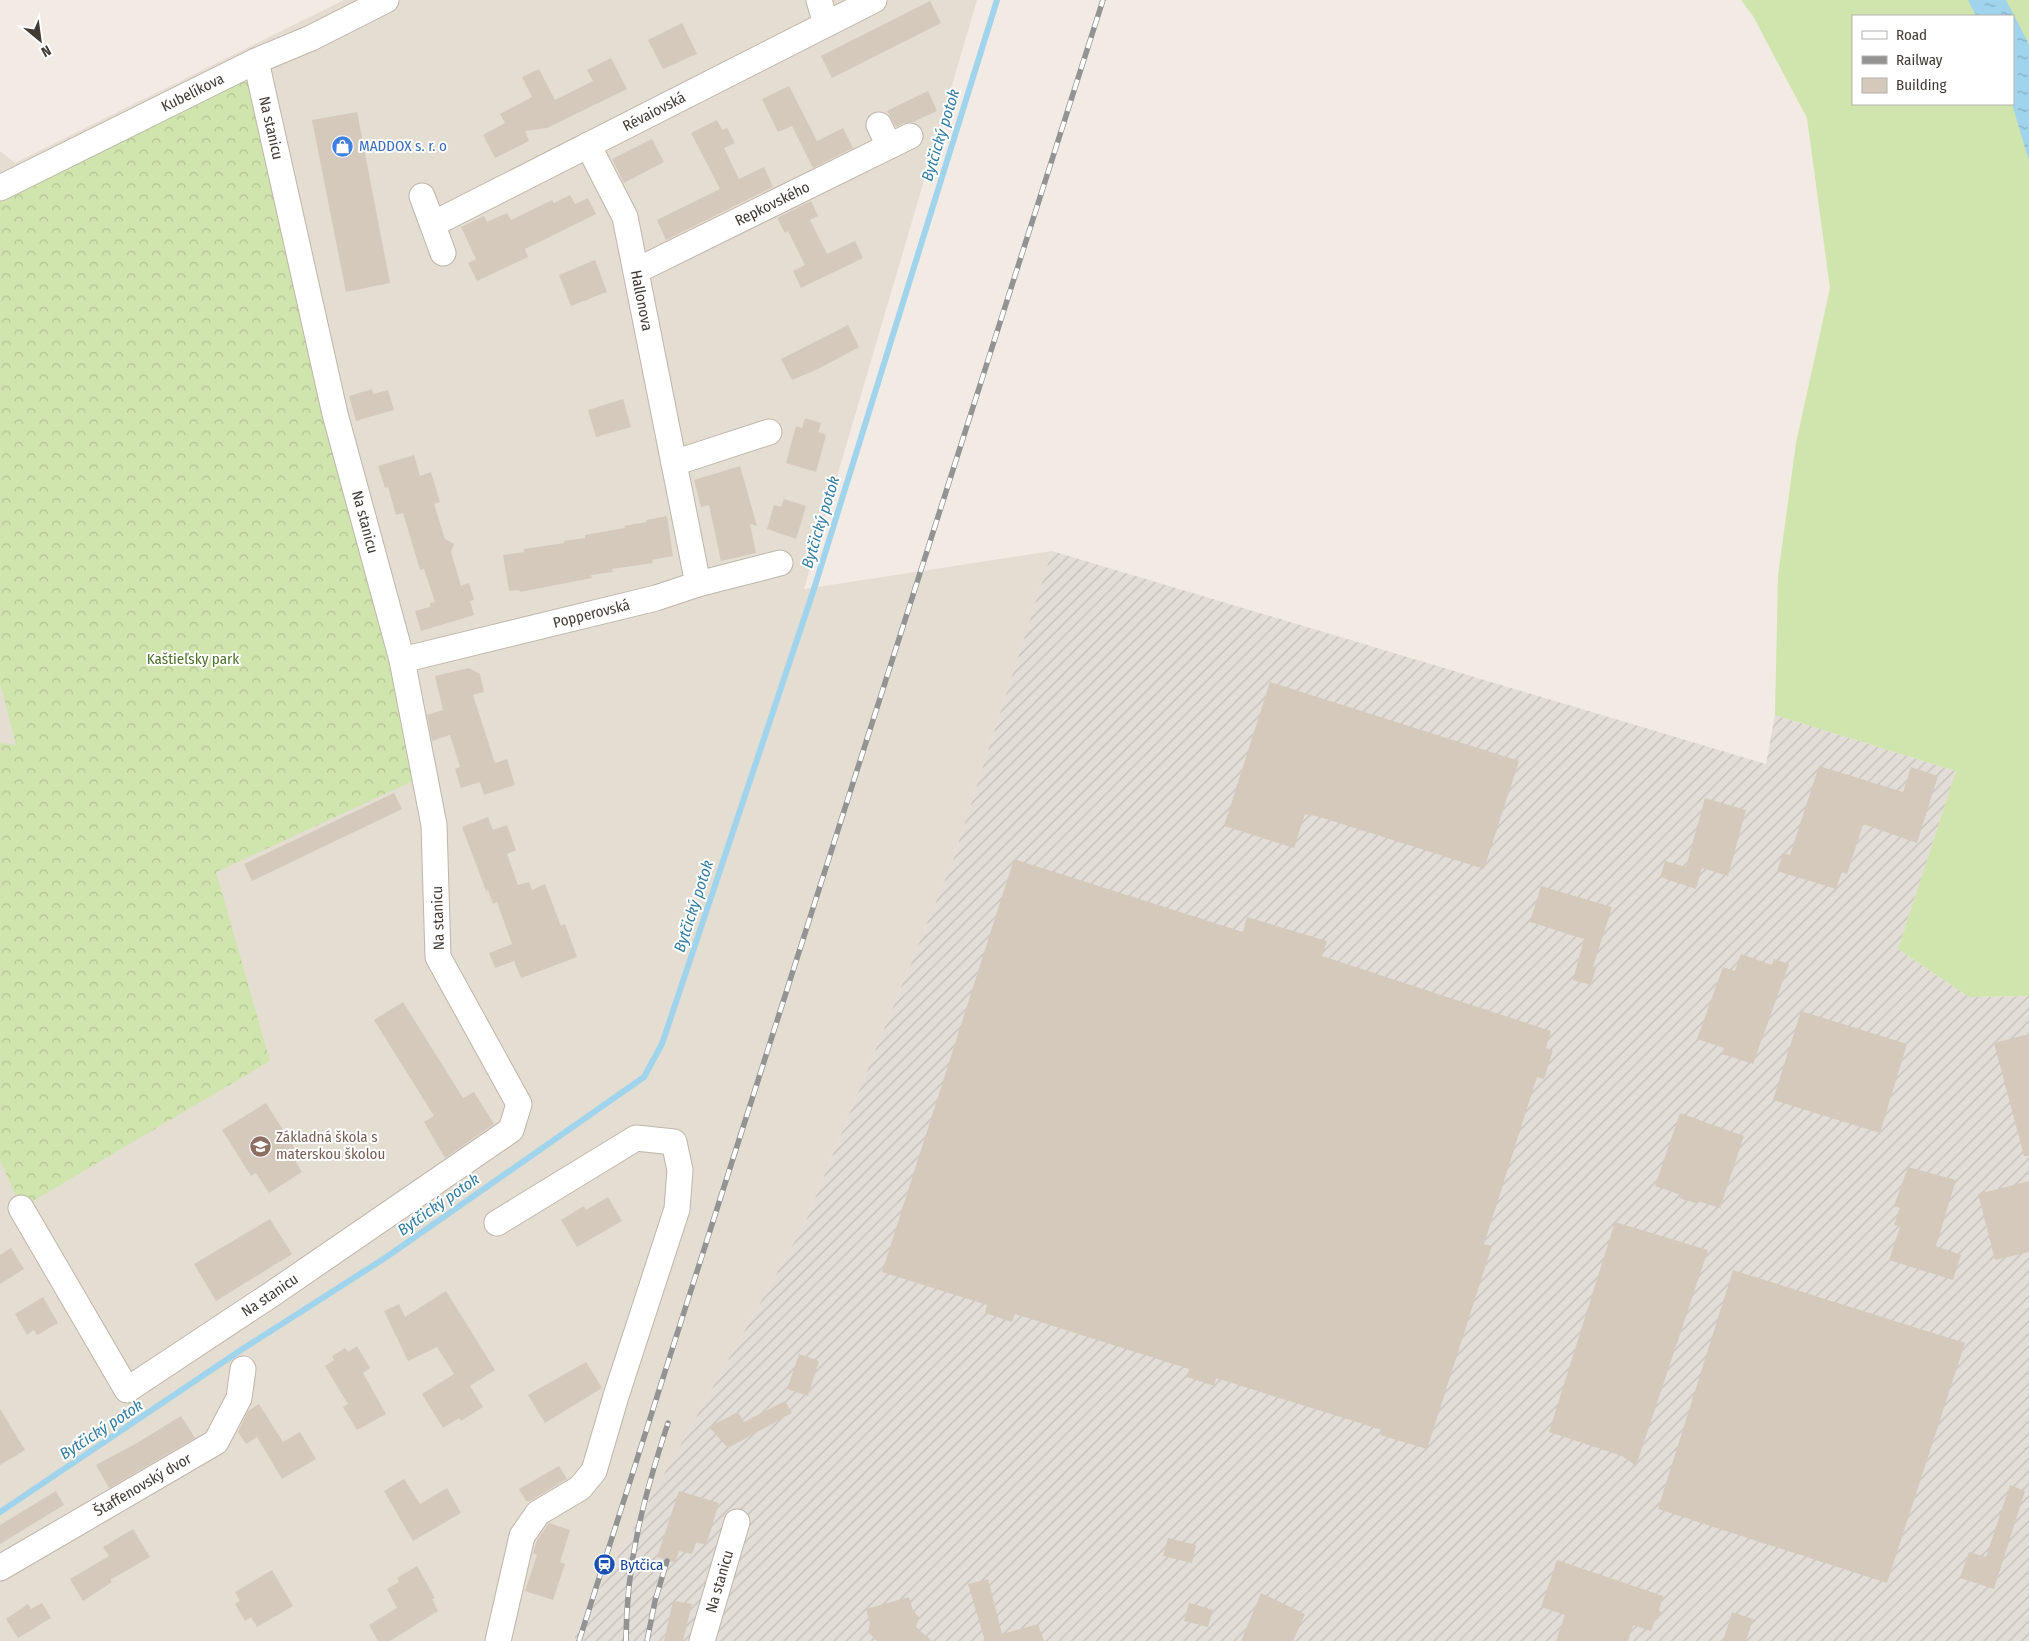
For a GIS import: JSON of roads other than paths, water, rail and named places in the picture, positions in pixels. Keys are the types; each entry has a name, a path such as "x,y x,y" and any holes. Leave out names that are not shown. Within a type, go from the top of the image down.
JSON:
{"street":[{"name":"Kubelíkova","path":"0,188 256,61 311,38 386,0"},
{"path":"819,0 826,24"},
{"name":"Révaiovská","path":"433,224 874,0"},
{"name":"Na stanicu","path":"21,1208 127,1390 272,1294 511,1130 519,1104 438,957 434,825 402,660 335,414 256,61"},
{"name":"Repkovského","path":"636,271 893,136"},
{"name":"Hallonova","path":"588,145 625,217 698,584"},
{"path":"422,196 443,253"},
{"path":"674,463 769,432"},
{"name":"Popperovská","path":"402,660 656,598 698,584 780,563"},
{"path":"497,1223 636,1138 674,1142 680,1170 677,1209 616,1396 594,1471 580,1488 538,1513 522,1536 498,1641"},
{"name":"Štaffenovský dvor","path":"0,1568 216,1442 239,1398 243,1369"},
{"name":"Na stanicu","path":"702,1641 737,1522"}],"water":[{"path":"1968,0 2006,0 2014,15 1976,15"},
{"path":"2014,15 2029,44 2029,161 2012,105 2014,105"}],"waterway":[{"name":"Bytčický potok","path":"0,1512 241,1350 385,1258 644,1077 662,1044 813,592 997,0"}],"railway":[{"path":"579,1641 1103,0"},
{"path":"626,1641 629,1584 638,1530 651,1477 668,1423"},
{"path":"647,1641 655,1601 667,1561"}],"place":[{"name":"MADDOX s. r. o","path":"343,146"},
{"name":"Základná škola s materskou školou","path":"260,1146"},
{"name":"Bytčica","path":"604,1565"}],"park label":[{"name":"Kaštieľsky park","path":"193,659"}]}
